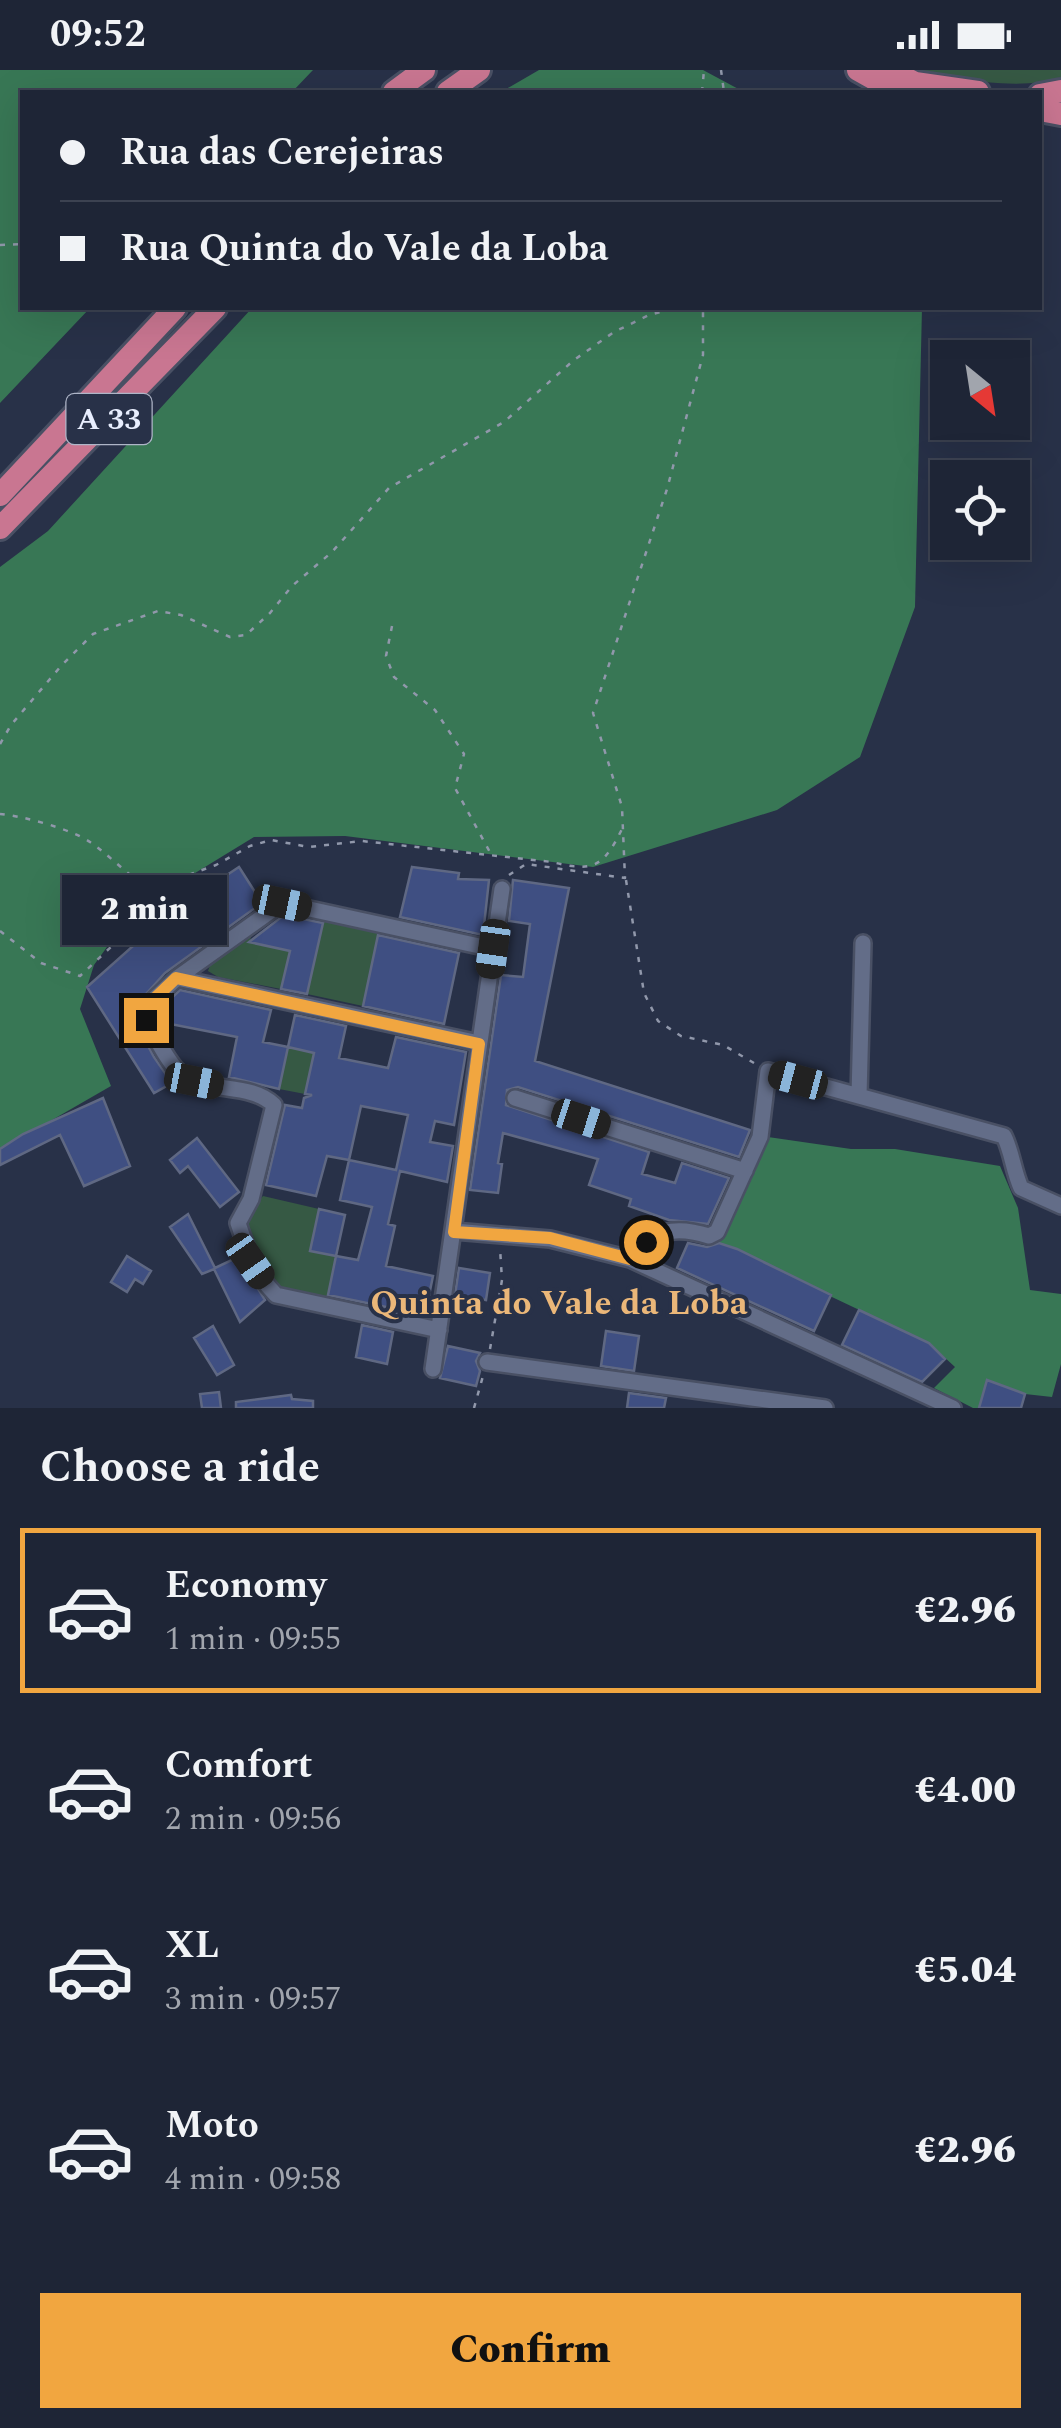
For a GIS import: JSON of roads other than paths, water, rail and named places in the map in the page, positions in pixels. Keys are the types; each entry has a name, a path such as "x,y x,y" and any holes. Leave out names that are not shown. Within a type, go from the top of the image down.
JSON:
{"highway":[{"path":"397,90 424,70"},
{"path":"451,90 479,70"},
{"path":"858,70 897,90"},
{"path":"890,70 914,84 962,90"},
{"name":"A 33","path":"0,495 173,310"},
{"name":"A 33","path":"0,528 213,310"}],"street":[{"path":"433,1368 505,882"},
{"path":"439,1330 276,1295 270,1290 250,1261 238,1223 251,1199 274,1105 262,1094 194,1081 176,1070 146,1020 150,1003 176,978 282,903 493,949"},
{"path":"859,1096 863,943"},
{"path":"176,978 479,1044"},
{"path":"630,1259 646,1242 664,1232 686,1228 713,1235 721,1227 760,1136 768,1072 1004,1136 1021,1188 1061,1206"},
{"path":"515,1098 745,1171"},
{"path":"454,1232 550,1238 630,1259 953,1408"},
{"path":"487,1362 825,1408"},
{"path":"670,1408 674,1389"}],"district":[{"name":"Quinta do Vale da Loba","path":"559,1302"}]}
